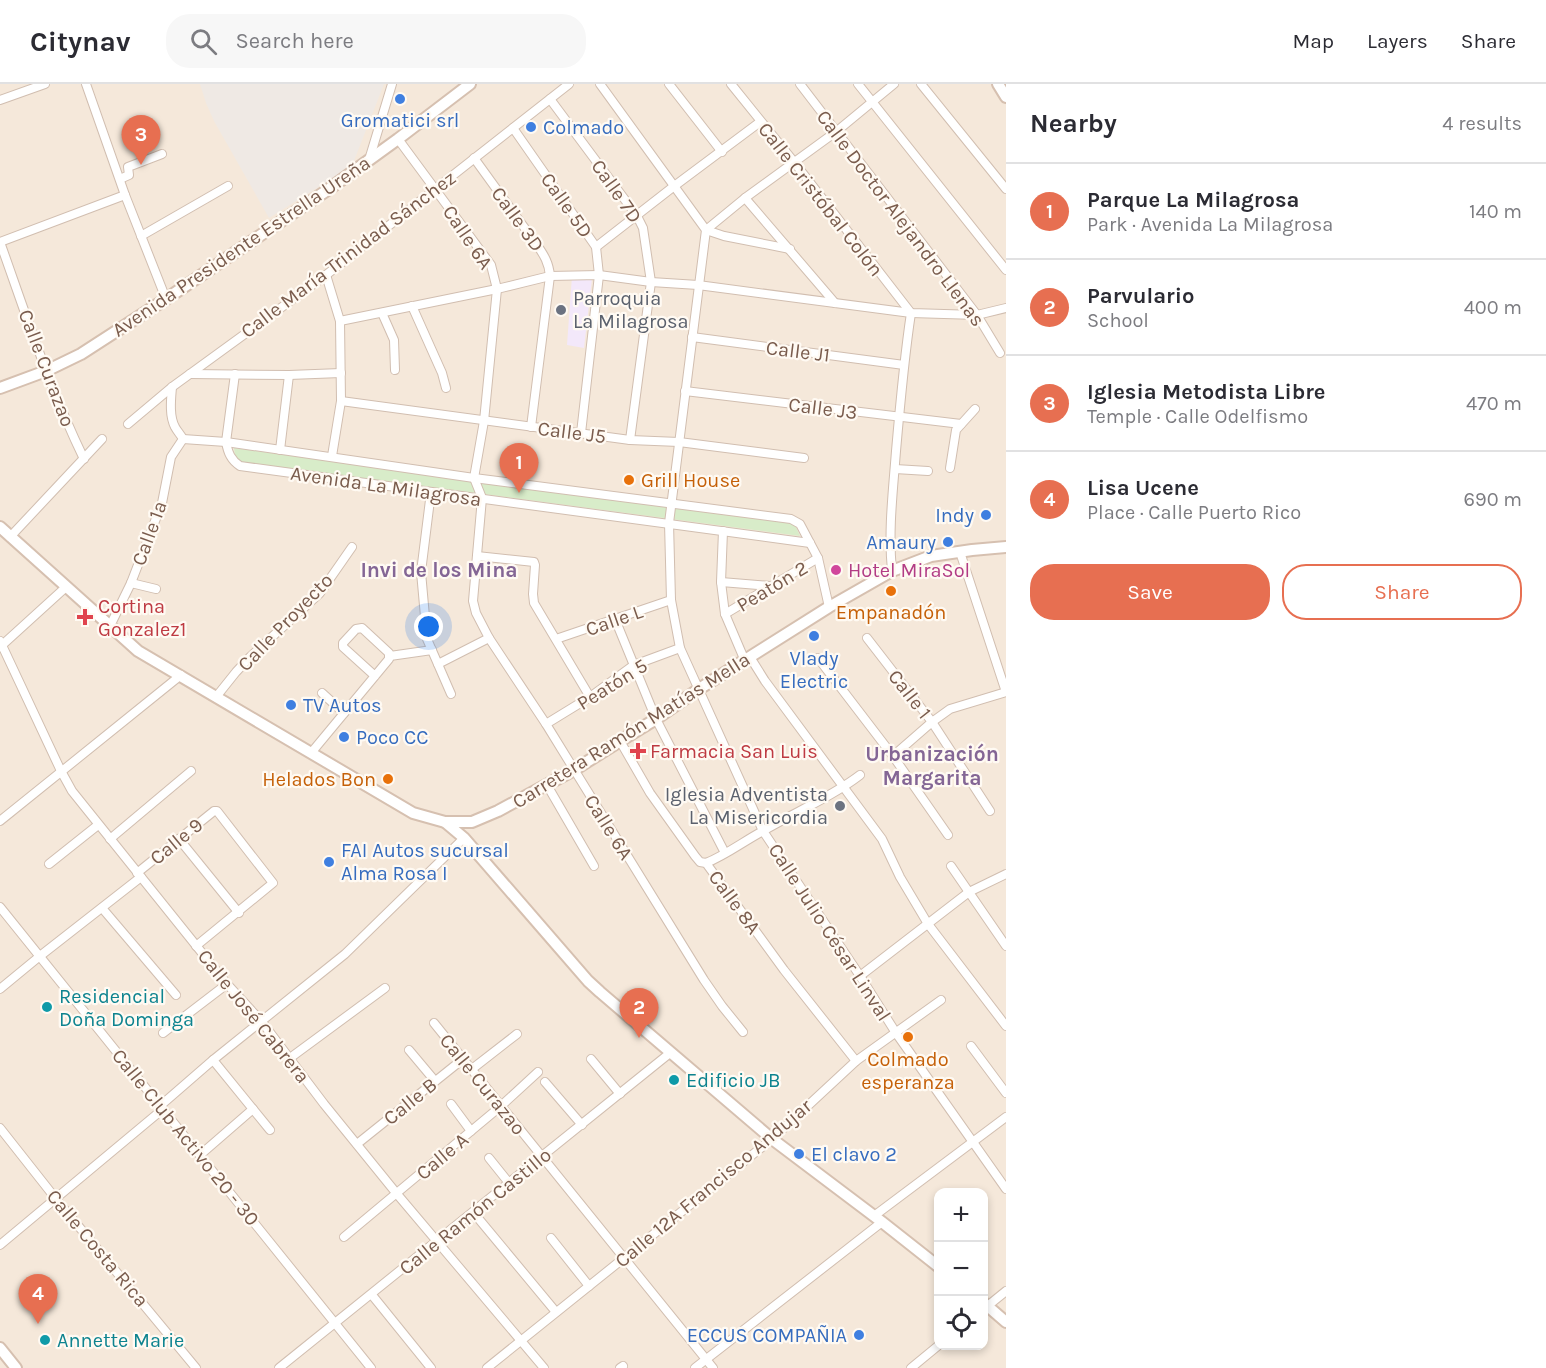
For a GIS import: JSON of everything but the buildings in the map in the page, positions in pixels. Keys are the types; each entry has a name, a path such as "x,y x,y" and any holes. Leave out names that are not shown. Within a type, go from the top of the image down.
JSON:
{"main road":[{"name":"Avenida Presidente Estrella Ureña","path":"0,388 46,371 81,354 310,201 399,139 470,84"},
{"path":"998,84 1006,97"},
{"name":"Carretera Ramón Matías Mella","path":"2,531 138,651 413,813 445,822 472,822 498,812 547,785 656,719 699,689 829,607 892,571 931,556 1006,548"},
{"path":"445,822 464,838 588,981 772,1139 934,1263"},
{"path":"988,1308 1006,1322"},
{"path":"0,1348 16,1368"}],"street":[{"path":"0,100 45,84"},
{"path":"86,84 125,195 166,299"},
{"path":"369,160 392,84"},
{"name":"Calle María Trinidad Sánchez","path":"128,424 172,387 326,274 569,84"},
{"path":"600,84 705,230 790,249"},
{"path":"669,84 722,152"},
{"name":"Calle Cristóbal Colón","path":"731,84 911,314"},
{"name":"Calle Doctor Alejandro Llenas","path":"800,84 977,315 1000,353"},
{"path":"858,84 1006,270"},
{"path":"705,230 837,131 894,84"},
{"path":"921,84 1006,189"},
{"name":"Calle 7D","path":"550,99 637,216 643,228 651,282 630,440"},
{"path":"596,247 760,122"},
{"name":"Calle 5D","path":"513,128 596,247 599,275 581,434"},
{"name":"Calle 6A","path":"399,139 491,265 497,289 484,421 474,478 482,498 473,601 476,612 489,638 546,724 704,980 743,1032"},
{"path":"120,179 129,175 128,167 162,154"},
{"name":"Calle 3D","path":"474,158 537,244 549,267 550,276 531,427"},
{"path":"141,236 228,186"},
{"path":"0,242 125,195"},
{"path":"745,198 835,303"},
{"name":"Calle Julio César Linval","path":"705,230 669,523 671,600 680,648 763,831 896,1032 1006,1189"},
{"name":"Calle Curazao","path":"0,242 46,371 67,425 84,459"},
{"path":"326,274 340,321 341,401 332,456"},
{"path":"340,321 550,276 599,275 698,285 911,314 977,315 1006,308"},
{"path":"412,306 442,373 446,388"},
{"path":"382,313 394,340 395,370"},
{"path":"892,571 890,546 895,469 904,364 911,314"},
{"name":"Calle J1","path":"692,337 904,364"},
{"path":"190,374 341,373"},
{"path":"226,442 235,374"},
{"path":"280,450 289,375"},
{"path":"172,387 172,420 183,439"},
{"name":"Calle J3","path":"685,390 961,424"},
{"name":"Calle J5","path":"341,401 581,434 630,440 679,442 804,458"},
{"path":"950,468 956,430 975,409"},
{"path":"2,531 84,459 102,439"},
{"name":"Avenida La Milagrosa","path":"183,439 226,442 474,478 791,519 800,524 818,558 829,607"},
{"name":"Calle 1a","path":"110,627 131,583 162,503 171,457 183,439"},
{"name":"Avenida La Milagrosa","path":"226,442 228,453 240,466 810,543"},
{"path":"895,469 927,471"},
{"path":"431,492 421,572 427,639 451,694"},
{"path":"723,531 721,582 725,614 747,659 882,839 900,877 928,924 1006,1026"},
{"name":"Calle Proyecto","path":"216,697 250,657 320,593 352,547"},
{"path":"892,756 950,709 1006,692 960,552"},
{"path":"477,556 534,562 533,599 590,697"},
{"name":"Peatón 2","path":"725,614 818,558"},
{"path":"721,582 770,586"},
{"path":"131,583 156,589"},
{"path":"1,645 66,587"},
{"name":"Calle L","path":"556,639 671,600"},
{"path":"615,619 656,719 725,853"},
{"path":"375,676 343,647 343,643 356,629 362,628 389,653 390,657"},
{"path":"438,664 489,638"},
{"name":"Calle 1","path":"867,638 932,722 990,811"},
{"name":"Calle José Cabrera","path":"1,645 72,791 227,984 262,1022 397,1194 544,1368"},
{"name":"Peatón 5","path":"546,724 590,697 634,664 680,648"},
{"path":"311,753 390,657 432,650"},
{"path":"818,658 948,835"},
{"path":"0,821 181,675"},
{"path":"322,693 344,713"},
{"name":"Calle 8A","path":"620,741 650,793 695,856 700,862 706,863 784,970 856,1060"},
{"path":"110,839 191,771"},
{"path":"706,863 844,788 860,775"},
{"path":"547,785 594,866"},
{"name":"Calle 9","path":"0,989 102,908 179,839 216,810 273,880 273,883 239,913"},
{"path":"49,864 98,825"},
{"path":"0,1245 162,1108 213,1060 345,954 464,838"},
{"path":"179,839 239,913 196,946"},
{"path":"951,866 1006,946"},
{"path":"860,976 969,892 1006,874"},
{"name":"Calle Club Activo 20 - 30","path":"0,907 371,1368"},
{"path":"102,908 176,995"},
{"path":"164,1033 227,984"},
{"path":"290,1058 385,988"},
{"name":"Calle 12A Francisco Andujar","path":"487,1368 772,1139 856,1060 941,1000"},
{"name":"Calle Curazao","path":"434,1023 713,1368"},
{"path":"472,1069 516,1034"},
{"path":"971,1046 1006,1093"},
{"path":"409,1050 435,1081"},
{"name":"Calle Ramón Castillo","path":"279,1368 670,1053"},
{"name":"Calle B","path":"357,1144 463,1059"},
{"path":"591,1059 620,1094"},
{"path":"213,1060 270,1130"},
{"name":"Calle A","path":"344,1237 501,1106 537,1072"},
{"path":"545,1082 582,1125"},
{"path":"451,1104 471,1131"},
{"path":"200,1155 253,1109"},
{"path":"695,1368 1006,1117"},
{"name":"Calle Costa Rica","path":"0,1128 196,1368"},
{"path":"489,1158 509,1183"},
{"path":"473,1212 556,1312"},
{"path":"551,1238 589,1286"},
{"path":"988,1304 1006,1291"},
{"path":"372,1294 431,1368"},
{"path":"911,1368 934,1350"}],"shaded area":[{"path":"0,84 1006,84 1006,1368 0,1368"},
{"path":"200,84 384,84 352,166 269,218 214,121"},
{"path":"572,276 592,279 584,348 567,345"}],"green space":[{"path":"234,448 790,523 796,527 800,536 241,462 235,456"}],"place":[{"name":"Gromatici srl","path":"400,99"},
{"name":"Colmado","path":"531,127"},
{"name":"Iglesia Metodista Libre","path":"141,165"},
{"name":"Parroquia La Milagrosa","path":"561,310"},
{"name":"Grill House","path":"629,480"},
{"name":"Parque La Milagrosa","path":"519,493"},
{"name":"Indy","path":"986,515"},
{"name":"Amaury","path":"948,542"},
{"name":"Hotel MiraSol","path":"836,570"},
{"name":"Empanadón","path":"891,591"},
{"name":"Cortina Gonzalez1","path":"85,617"},
{"name":"Vlady Electric","path":"814,636"},
{"name":"TV Autos","path":"291,705"},
{"name":"Poco CC","path":"344,737"},
{"name":"Farmacia San Luis","path":"638,751"},
{"name":"Helados Bon","path":"388,779"},
{"name":"Iglesia Adventista La Misericordia","path":"840,806"},
{"name":"FAI Autos sucursal Alma Rosa I","path":"329,862"},
{"name":"Residencial Doña Dominga","path":"47,1007"},
{"name":"Colmado esperanza","path":"908,1037"},
{"name":"Parvulario","path":"639,1038"},
{"name":"Edificio JB","path":"674,1080"},
{"name":"El clavo 2","path":"799,1154"},
{"name":"Lisa Ucene","path":"38,1324"},
{"name":"ECCUS COMPAÑIA","path":"859,1335"},
{"name":"Annette Marie","path":"45,1340"}],"district":[{"name":"Invi de los Mina","path":"439,570"},
{"name":"Urbanización Margarita","path":"932,766"}]}
